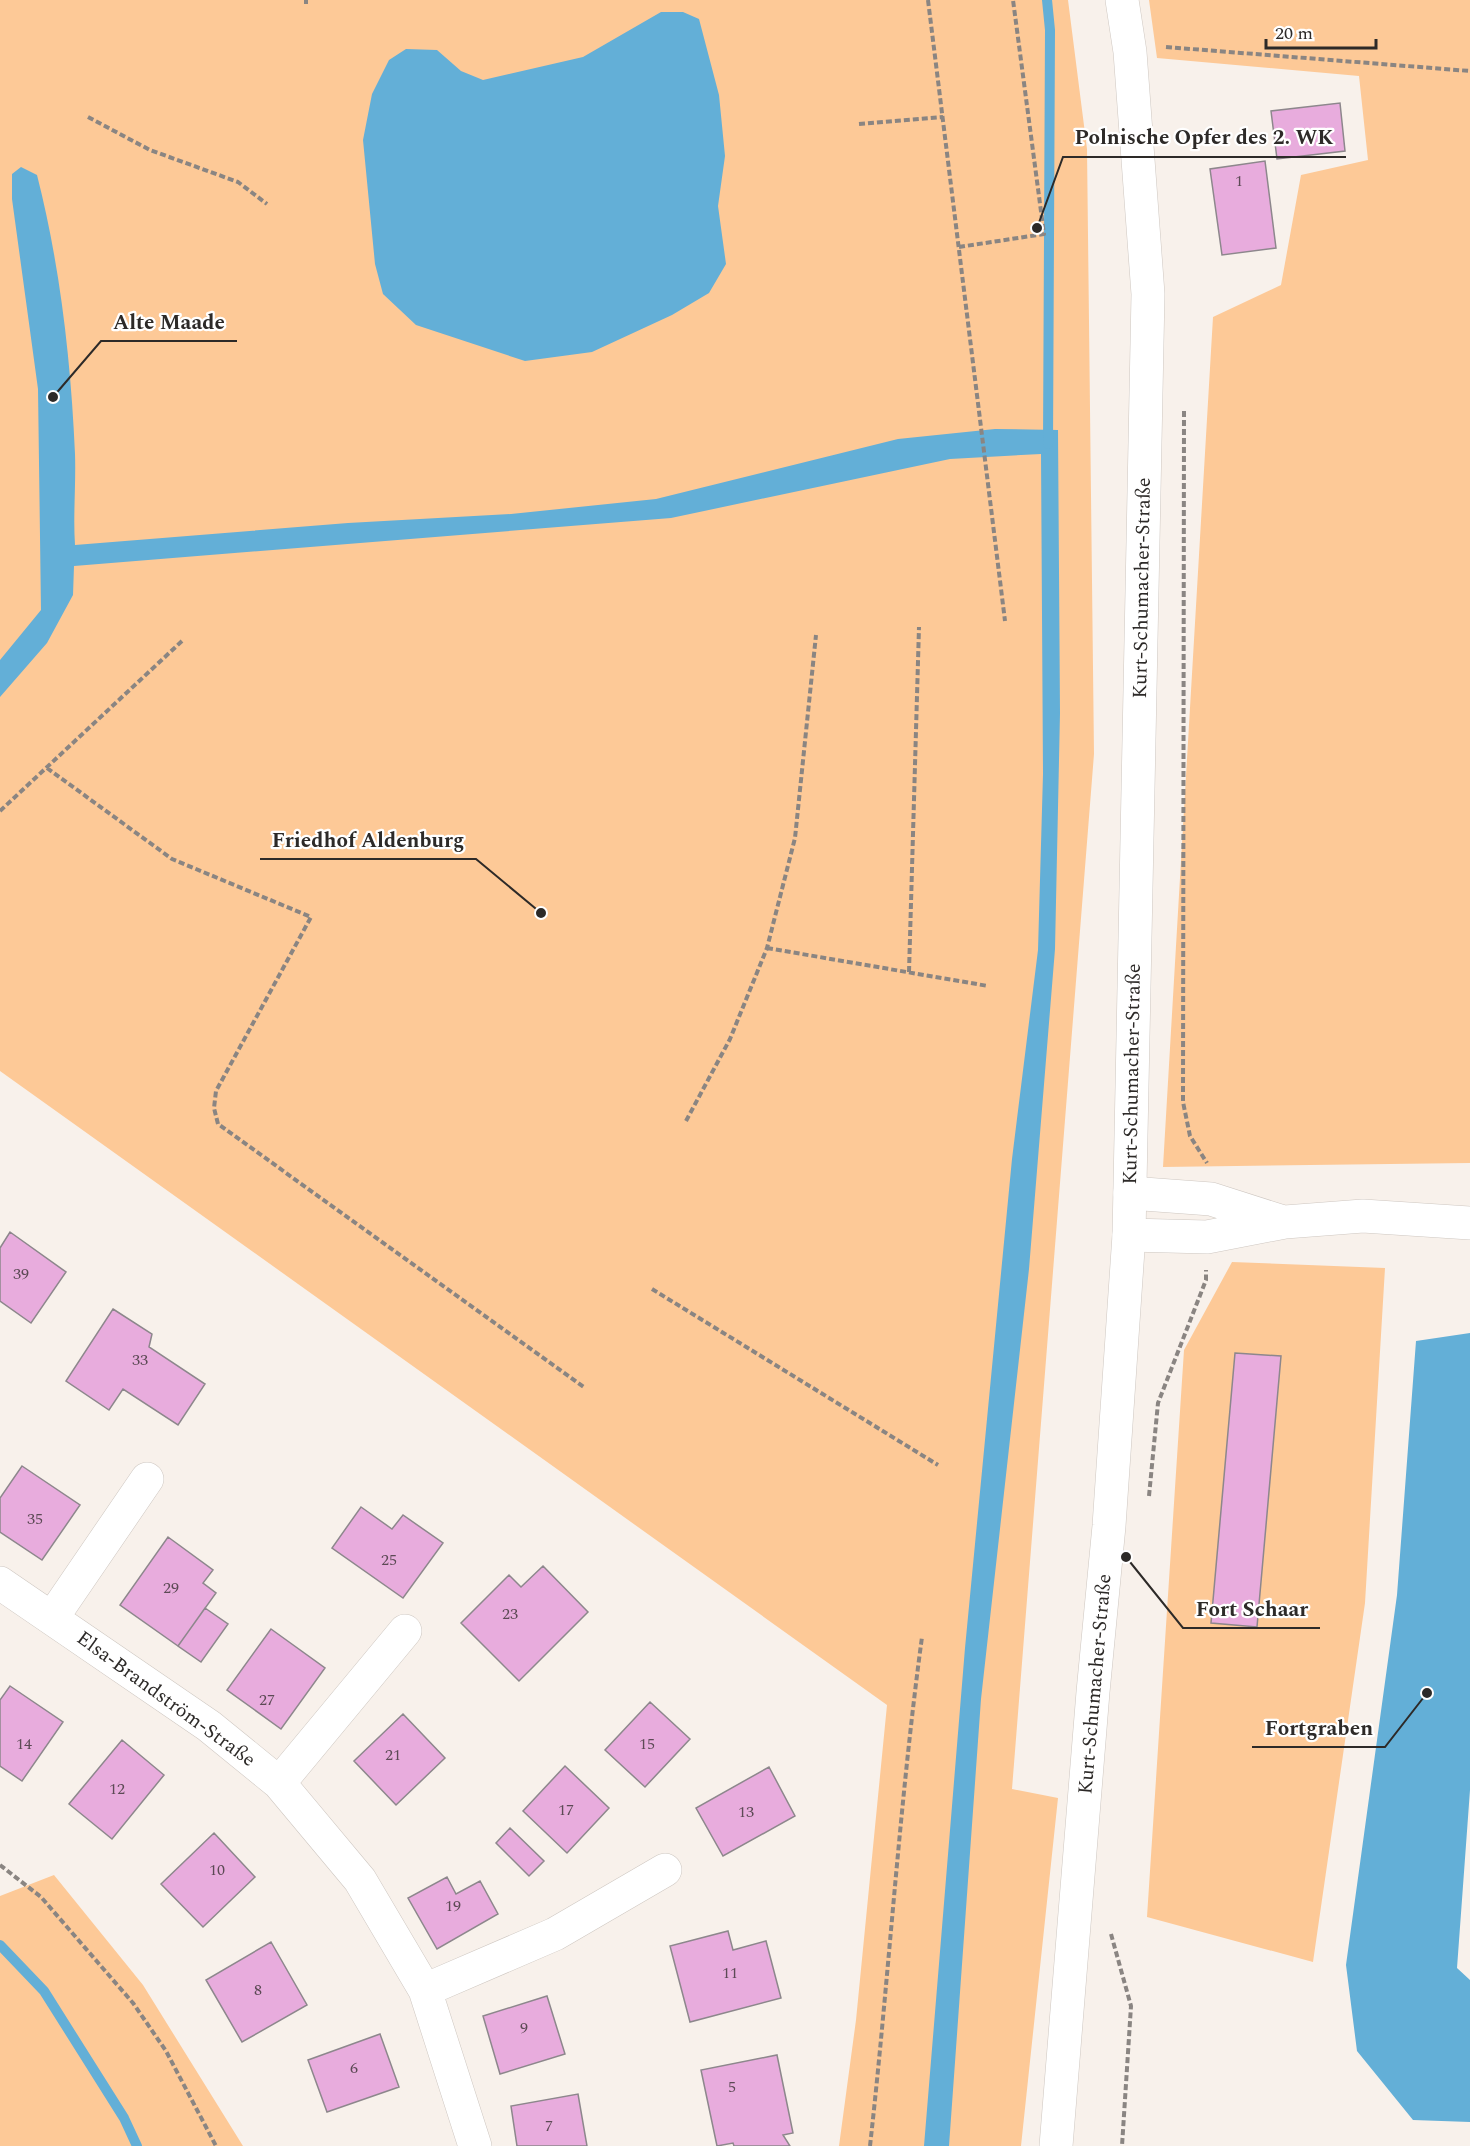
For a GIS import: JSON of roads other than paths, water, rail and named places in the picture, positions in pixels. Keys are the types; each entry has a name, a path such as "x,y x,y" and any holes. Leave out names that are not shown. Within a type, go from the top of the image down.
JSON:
{"main road":[{"name":"Kurt-Schumacher-Straße","path":"1056,2146 1109,1526 1129,1235 1148,294 1130,52 1122,0"},
{"path":"1130,1193 1211,1199 1285,1222"},
{"path":"1129,1235 1207,1237 1285,1222 1363,1216 1470,1223"},
{"path":"52,1618 147,1479"},
{"name":"Elsa-Brandström-Straße","path":"0,1583 209,1726 279,1783 360,1880 425,1990 475,2146"},
{"path":"279,1783 405,1631"},
{"path":"425,1990 555,1934 665,1870"}],"water":[{"path":"661,12 683,12 699,19 719,95 725,156 718,206 726,264 709,293 672,315 592,352 525,361 416,325 383,294 375,264 363,140 372,94 389,60 406,49 437,50 461,71 483,80 583,57"},
{"path":"21,167 37,175 52,243 63,313 71,384 75,454 75,545 348,523 511,514 656,499 898,439 995,429 1058,430 1060,713 1055,949 1029,1269 981,1699 949,2146 924,2146 965,1648 1012,1159 1038,950 1043,774 1041,454 950,459 671,518 74,566 73,595 47,643 0,697 0,660 41,610 38,389 12,199 12,174"},
{"path":"1470,1333 1470,1790 1457,1968 1470,1980 1470,2122 1413,2120 1357,2051 1346,1965 1397,1595 1416,1341"}],"waterway":[{"path":"1047,0 1050,30 1048,444"},
{"path":"0,1945 44,1991 124,2118 137,2146"}],"place":[{"name":"Polnische Opfer des 2. WK","path":"1037,228"},
{"name":"Alte Maade","path":"53,397"},
{"name":"Friedhof Aldenburg","path":"541,913"},
{"name":"Fort Schaar","path":"1126,1557"},
{"name":"Fortgraben","path":"1427,1693"}]}
